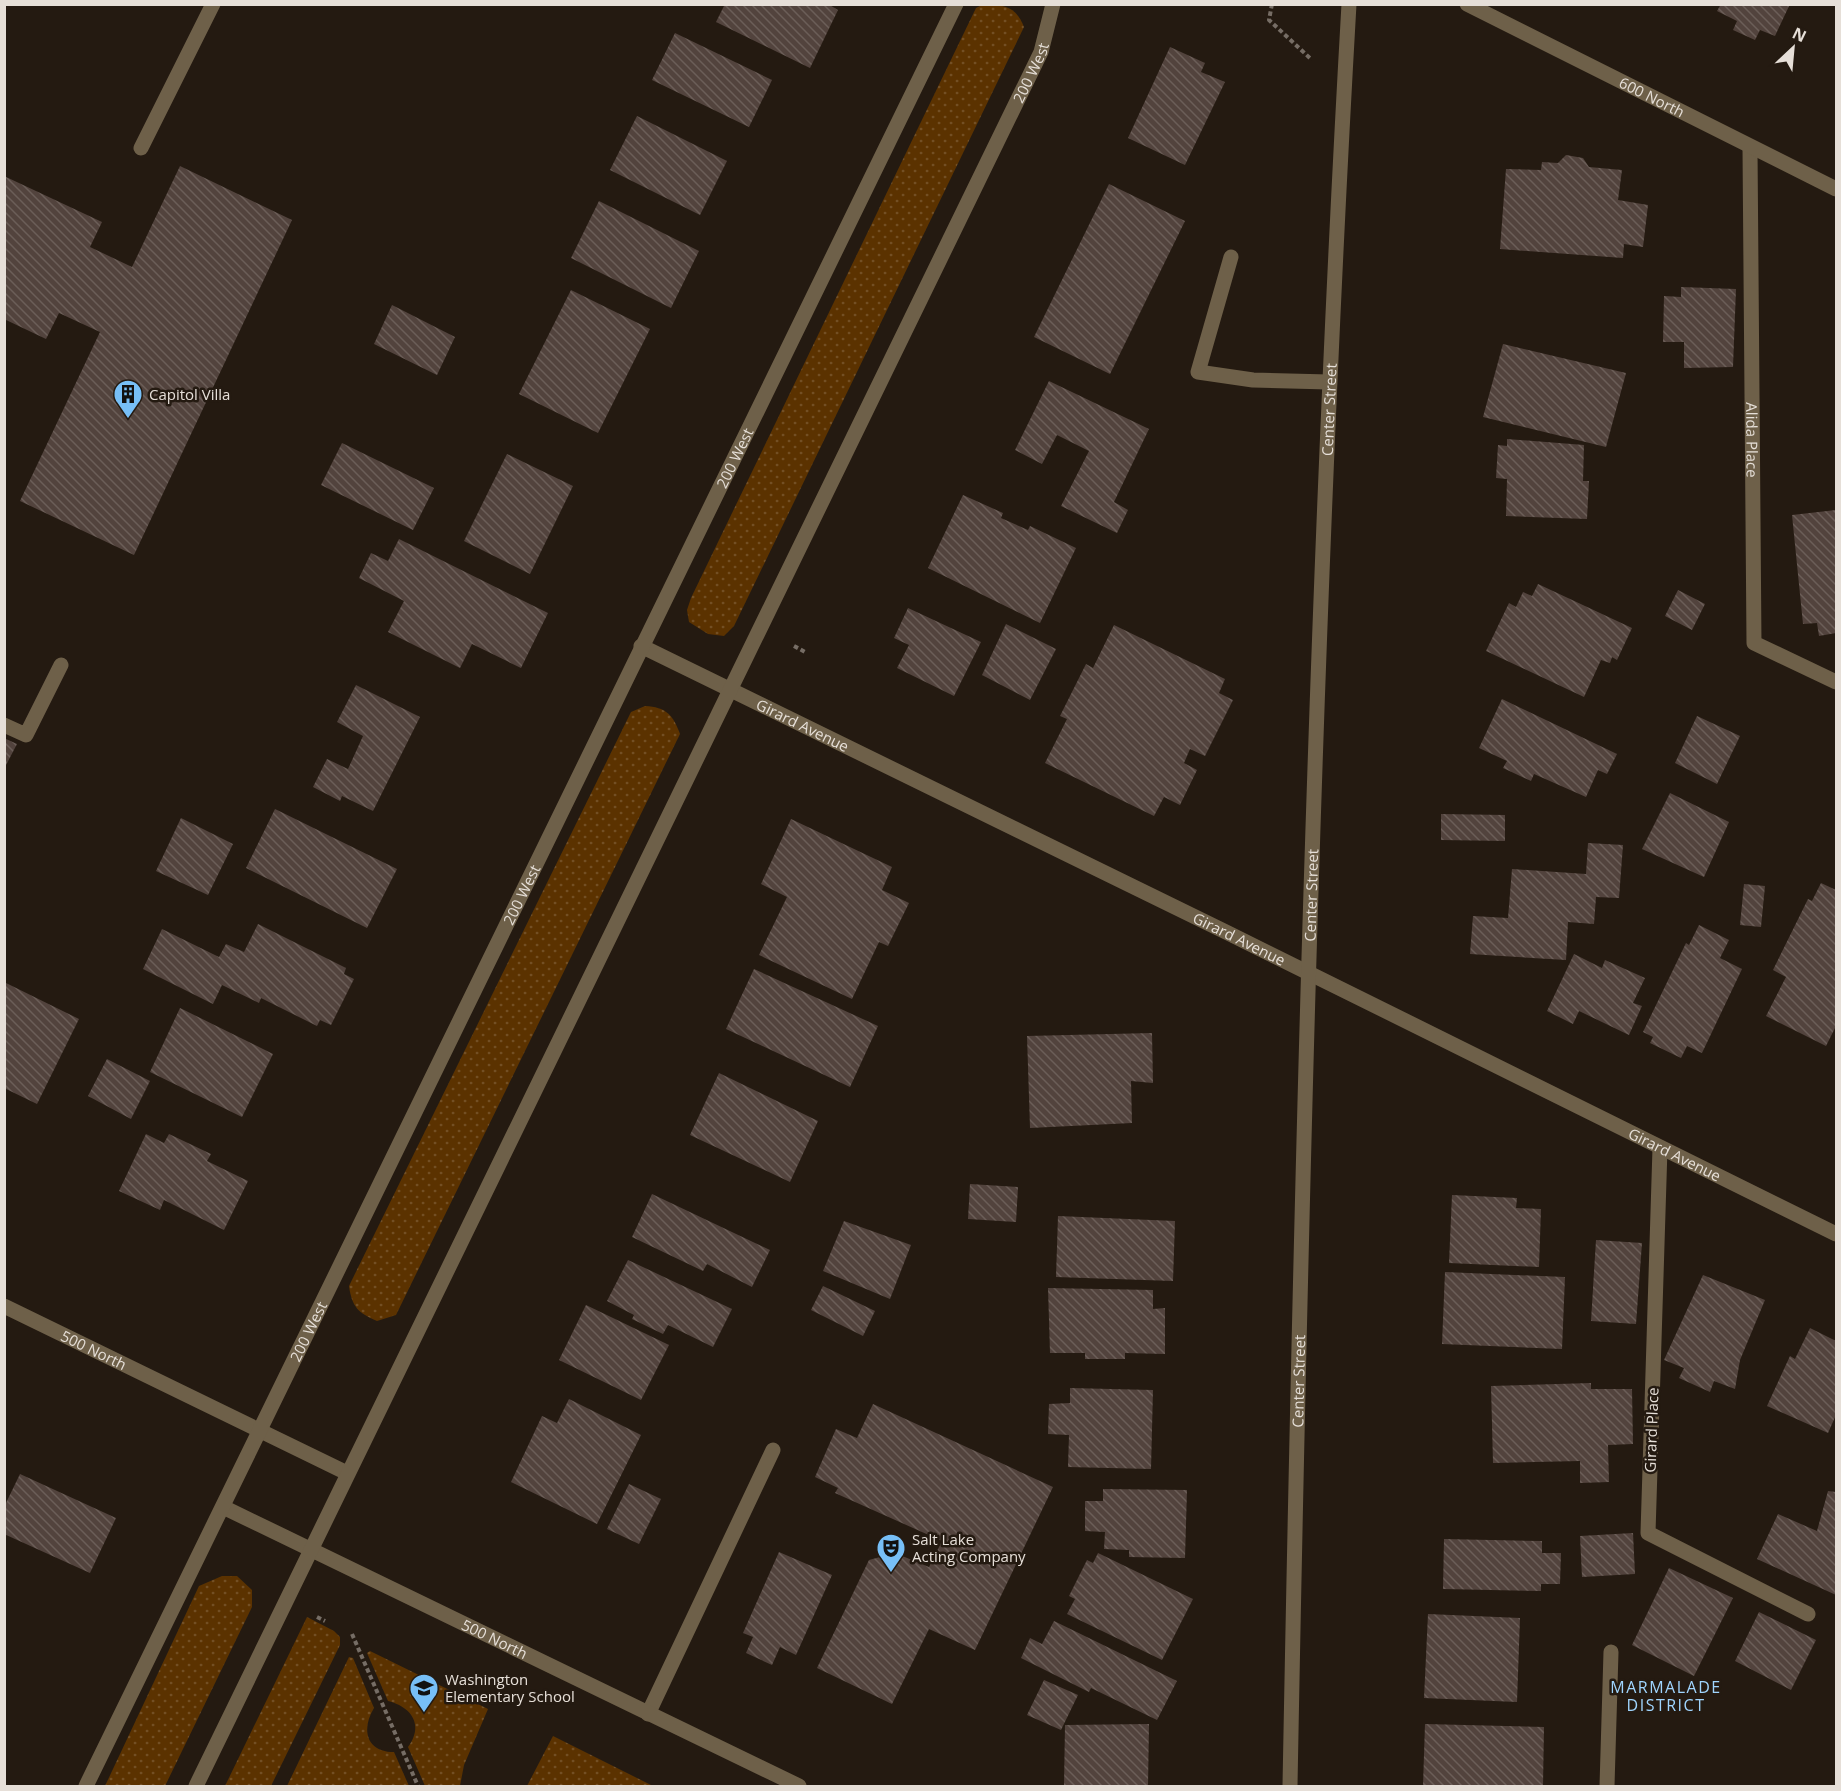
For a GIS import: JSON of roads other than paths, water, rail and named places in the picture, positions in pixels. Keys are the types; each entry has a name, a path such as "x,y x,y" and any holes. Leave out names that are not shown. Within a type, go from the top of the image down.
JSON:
{"street":[{"path":"141,148 213,4"},
{"name":"200 West","path":"86,1786 956,4"},
{"name":"200 West","path":"196,1786 1041,52 1053,4"},
{"name":"Center Street","path":"1290,1786 1308,972 1329,381 1349,4"},
{"name":"600 North","path":"1467,4 1750,148 1836,189"},
{"name":"Alida Place","path":"1750,148 1754,643 1836,682"},
{"path":"1231,257 1198,372 1253,380 1329,381"},
{"name":"Girard Avenue","path":"641,646 1308,972 1660,1149 1836,1234"},
{"path":"4,725 27,735 61,665"},
{"name":"Girard Place","path":"1660,1149 1648,1533 1808,1614"},
{"name":"500 North","path":"4,1305 347,1473"},
{"path":"648,1714 773,1450"},
{"name":"500 North","path":"223,1507 799,1786"},
{"path":"1607,1786 1611,1652"}],"place":[{"name":"Capitol Villa","path":"128,420"},
{"name":"Salt Lake Acting Company","path":"891,1574"},
{"name":"Washington Elementary School","path":"424,1714"}],"district":[{"name":"MARMALADE DISTRICT","path":"1666,1696"}]}
